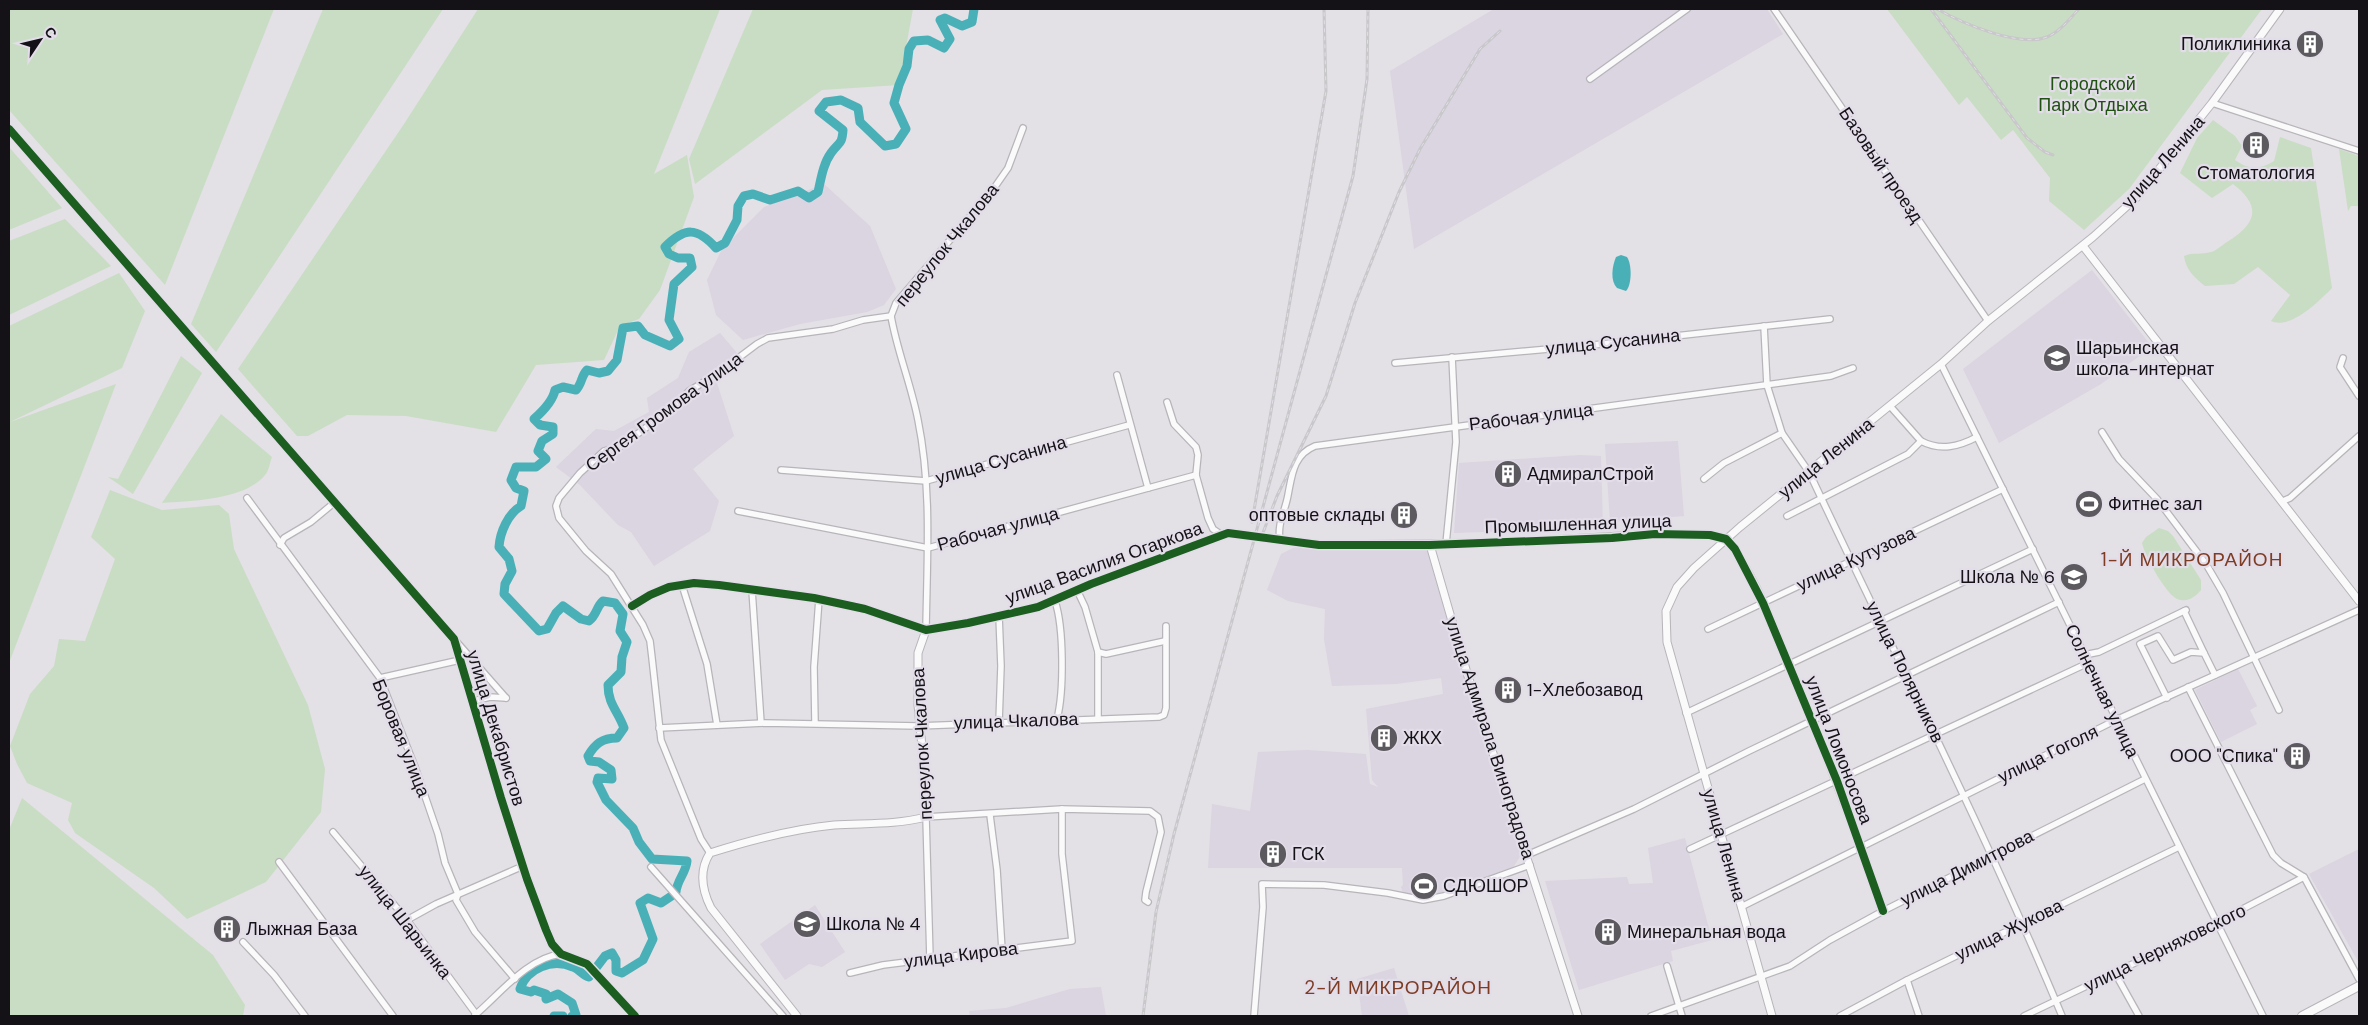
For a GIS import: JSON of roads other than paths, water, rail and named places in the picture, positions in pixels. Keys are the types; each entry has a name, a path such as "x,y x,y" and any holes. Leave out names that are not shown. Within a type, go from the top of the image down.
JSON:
{"main road":[{"path":"2302,1016 2359,986"}],"street":[{"path":"1590,79 1687,9"},
{"name":"Базовый проезд","path":"1774,9 1988,321"},
{"name":"улица Ленина","path":"1772,1016 1667,642 1666,611 1677,587 1726,539 1941,364 1988,321 2082,246 2136,198 2212,103 2280,9"},
{"path":"2212,103 2359,151"},
{"name":"переулок Чкалова","path":"930,959 926,817 928,809 918,726 918,653 926,630 928,548 926,481 918,419 891,316 896,303 998,183 1008,168 1023,128"},
{"name":"улица Декабристов","path":"9,129 454,639 455,648 474,701 501,798 523,866 552,944 561,954"},
{"path":"2082,246 2359,601"},
{"name":"Сергея Громова улица","path":"710,853 700,838 668,761 659,728 650,641 632,606 621,593 611,574 586,551 559,518 556,506 558,498 580,473 604,451 622,446 674,406 689,391 768,338 833,329 863,320 891,316"},
{"name":"улица Сусанина","path":"1395,363 1593,345 1830,319"},
{"name":"улица Полярников","path":"1764,326 1767,385 1782,433 1809,472 1936,734 2023,924 2062,1016"},
{"path":"1446,544 1453,486 1456,427 1452,357"},
{"path":"2343,358 2340,367 2359,396"},
{"name":"Солнечная улица","path":"1941,364 2263,1016"},
{"name":"Рабочая улица","path":"1280,541 1279,525 1288,496 1290,482 1296,463 1306,450 1330,444 1831,376 1853,368"},
{"path":"1116,375 1148,488"},
{"path":"1167,402 1174,424 1196,447 1198,455 1196,475 1210,524 1222,535"},
{"path":"1890,406 1921,441 1931,446 1941,448 1958,445 1977,437"},
{"name":"улица Сусанина","path":"781,470 926,481 1129,425"},
{"path":"2102,432 2119,459 2157,499 2206,564 2223,592 2279,710"},
{"path":"1704,478 1724,464 1782,433"},
{"path":"2283,502 2290,498 2359,436"},
{"path":"1787,516 1908,454 1921,441"},
{"name":"Рабочая улица","path":"738,511 928,548 1196,475"},
{"name":"улица Кутузова","path":"1708,629 2003,489"},
{"name":"Боровая улица","path":"247,498 380,678 390,708 406,740 438,834 445,863 458,894 456,900 475,932 515,979"},
{"path":"280,545 284,538 311,522 335,502"},
{"name":"улица Василия Огаркова","path":"632,606 650,595 682,585 711,584 819,599 865,609 926,630 999,616 1055,601 1077,590 1222,535 1233,533 1280,541"},
{"name":"Промышленная улица","path":"1280,541 1319,545 1430,545 1612,538 1655,534 1710,535 1726,539"},
{"name":"улица Ломоносова","path":"1726,539 1735,548 1764,602 1837,781 1883,910"},
{"name":"улица Адмирала Виноградова","path":"1430,545 1468,673 1578,1016"},
{"path":"1686,713 1790,666 1880,621 2033,549"},
{"path":"682,585 707,664 717,726"},
{"path":"752,590 761,723"},
{"path":"1077,590 1085,607 1098,652 1098,719"},
{"path":"815,723 814,667 819,599"},
{"path":"1055,601 1061,650 1060,695 1057,719"},
{"path":"1526,855 1584,832 2059,602"},
{"path":"2084,655 2099,652 2185,610 2215,676"},
{"name":"улица Гоголя","path":"1741,907 2116,720 2359,610"},
{"path":"999,616 1001,666 999,722"},
{"name":"улица Чкалова","path":"659,728 761,723 918,726 1164,715 1167,658 1166,626"},
{"path":"2166,698 2140,644 2158,636 2173,660 2191,652 2204,652"},
{"path":"454,639 506,698 490,697 474,701"},
{"path":"1098,652 1106,654 1165,641"},
{"path":"380,678 460,660"},
{"path":"1690,849 2088,663"},
{"path":"2188,688 2273,855 2304,877 2359,979"},
{"name":"улица Димитрова","path":"1651,1016 1790,966 1830,940 1883,910 2145,779"},
{"path":"797,1016 710,908 703,891 704,862 710,853 771,834 832,825 906,822 926,817 1062,810 1150,811 1158,817 1161,832 1146,892 1145,900 1148,902"},
{"name":"улица Кирова","path":"850,973 883,965 1072,941 1062,854 1062,810"},
{"path":"990,815 997,870 1002,950"},
{"name":"улица Шарьинка","path":"333,832 407,920 475,1015"},
{"name":"улица Жукова","path":"1840,1016 1908,980 2179,847"},
{"path":"279,862 393,1016"},
{"path":"1254,1016 1263,907 1262,884 1324,885 1388,893 1423,900 1444,896 1530,865"},
{"path":"407,920 458,894 523,866"},
{"path":"651,867 783,1016"},
{"name":"улица Черняховского","path":"2024,1016 2115,973 2304,877"},
{"path":"243,942 274,976 305,1016"},
{"path":"475,1015 526,970 542,960 561,954 587,964 635,1016"},
{"path":"1667,966 1682,1016"},
{"path":"2115,973 2139,1016"},
{"path":"1908,980 1919,1016"}],"water":[{"path":"1621,255 1627,257 1630,264 1631,274 1626,291 1617,288 1613,281 1616,257"}],"waterway":[{"path":"676,892 687,861 652,859 639,842 633,828 606,800 597,782 598,778 612,779 611,770 599,762 590,761 588,756 600,742 617,738 624,728 608,692 608,685 621,672 622,657 627,642 620,631 623,614 615,603 603,601 589,621 581,619 563,606 556,613 547,629 539,631 504,594 505,584 512,571 509,559 499,547 500,541 509,519 516,509 521,506 524,491 516,488 511,480 516,467 536,467 546,459 538,451 542,441 553,434 553,427 540,425 534,419 550,402 555,390 563,387 576,390 587,370 599,373 608,371 617,360 623,328 638,326 645,335 670,346 679,339 669,320 674,284 692,267 690,258 678,258 669,254 665,247 672,240 691,232 703,236 716,248 725,243 737,220 738,206 744,196 753,194 770,200 798,191 809,198 818,192 826,162 841,141 843,135 843,130 819,111 826,102 841,100 858,108 860,122 885,146 896,144 906,129 894,103 907,66 909,49 914,41 928,40 944,48 950,39 940,20 945,18 962,26 972,22 974,9"},
{"path":"572,1016 576,1015 572,1003 558,994 546,999 546,994 534,990 531,992 520,989 528,975 534,970 549,964 565,964 589,977 605,956 612,953 616,960 616,971 622,973 643,960 653,939 640,903 648,898 661,903 673,895"},
{"path":"554,1016 563,1016"}],"railway":[{"path":"1252,522 1326,91 1324,9"},
{"path":"1143,1016 1156,912 1174,834 1353,176 1367,79 1368,9"},
{"path":"1931,9 2027,138 2045,152 2053,155"},
{"path":"1937,9 1975,27 2006,37 2035,40 2056,32 2079,9"},
{"path":"1261,538 1277,496 1326,396 1355,303 1399,192 1420,149 1480,49 1500,31"}],"place":[{"name":"Поликлиника","path":"2310,44"},
{"name":"Стоматология","path":"2256,145"},
{"name":"Шарьинская школа-интернат","path":"2057,358"},
{"name":"АдмиралСтрой","path":"1508,474"},
{"name":"Фитнес зал","path":"2089,504"},
{"name":"оптовые склады","path":"1404,515"},
{"name":"Школа № 6","path":"2074,577"},
{"name":"1-Хлебозавод","path":"1508,690"},
{"name":"ЖКХ","path":"1384,738"},
{"name":"ООО \"Спика\"","path":"2297,756"},
{"name":"ГСК","path":"1273,854"},
{"name":"СДЮШОР","path":"1424,886"},
{"name":"Школа № 4","path":"807,924"},
{"name":"Лыжная База","path":"227,929"},
{"name":"Минеральная вода","path":"1608,932"}],"district":[{"name":"1-Й МИКРОРАЙОН","path":"2192,559"},
{"name":"2-Й МИКРОРАЙОН","path":"1398,987"}],"park label":[{"name":"Городской Парк Отдыха","path":"2093,94"}]}
